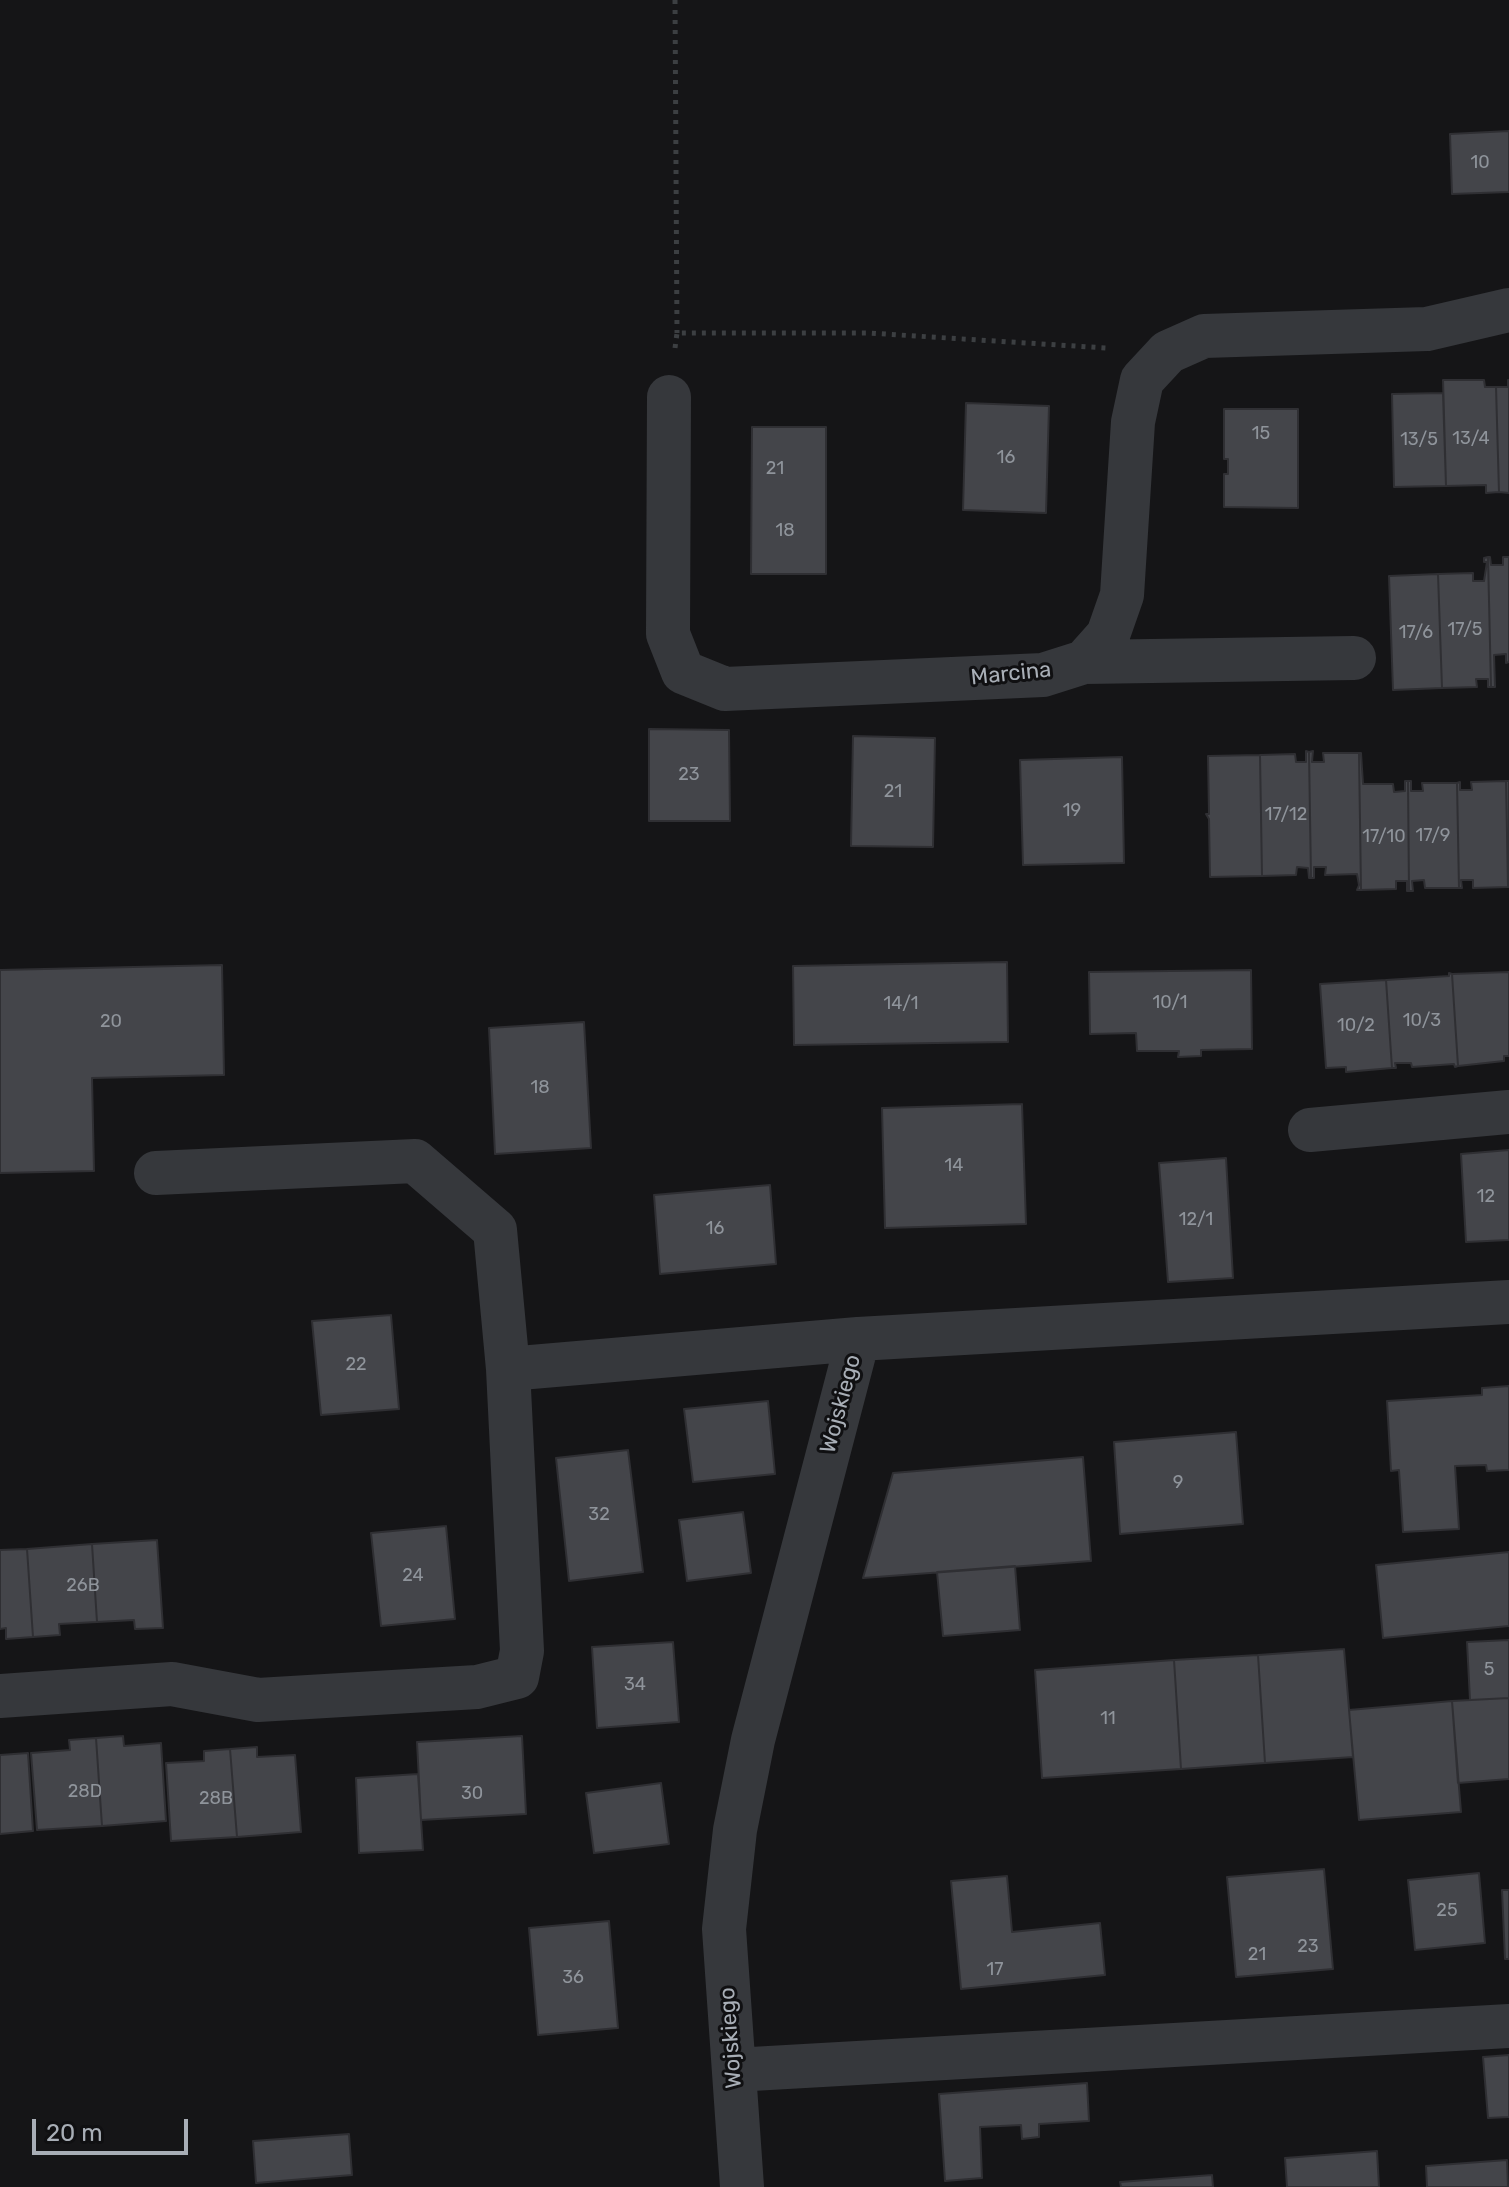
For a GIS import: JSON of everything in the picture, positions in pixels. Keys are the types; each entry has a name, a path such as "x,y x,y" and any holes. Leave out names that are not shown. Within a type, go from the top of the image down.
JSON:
{"street":[{"path":"1084,662 1108,635 1122,595 1133,422 1142,380 1168,352 1204,336 1427,329 1509,310"},
{"name":"Marcina","path":"669,397 668,634 683,672 725,689 1043,675 1084,662 1354,658"},
{"path":"1310,1130 1509,1112"},
{"path":"0,1696 172,1684 258,1700 477,1687 517,1677 522,1651 508,1369 495,1230 415,1161 156,1173"},
{"name":"Wojskiego","path":"742,2187 724,1929 735,1830 753,1740 858,1339 1509,1302"},
{"path":"508,1369 858,1339"},
{"path":"735,2090 1509,2026"}],"path":[{"path":"669,397 677,333 675,0"},
{"path":"677,333 868,333 1168,352"}],"building":[{"path":"1509,131 1509,192 1452,194 1450,134"},
{"path":"1443,380 1484,380 1485,387 1496,387 1499,492 1486,493 1486,485 1446,486"},
{"path":"1508,380 1509,493 1499,492 1496,387 1508,387"},
{"path":"1443,393 1446,486 1394,487 1392,394"},
{"path":"966,403 1049,406 1046,513 963,510"},
{"path":"1224,409 1298,409 1298,508 1224,507 1224,474 1228,474 1228,459 1224,459"},
{"path":"752,427 826,427 826,574 751,574"},
{"path":"1488,557 1491,687 1488,687 1488,679 1476,679 1477,687 1442,688 1438,574 1473,573 1473,581 1484,581 1487,562 1484,558"},
{"path":"1488,557 1491,565 1503,565 1503,557 1509,557 1509,662 1506,663 1506,654 1494,655 1495,687 1491,687"},
{"path":"1438,574 1442,688 1393,690 1389,576"},
{"path":"649,729 729,730 730,821 649,821"},
{"path":"853,736 935,738 933,847 851,846"},
{"path":"1306,751 1309,752 1311,878 1308,868 1297,867 1296,875 1262,876 1260,755 1295,754 1296,762 1306,762"},
{"path":"1313,751 1312,762 1324,762 1323,753 1359,753 1361,890 1357,890 1357,874 1325,875 1326,867 1314,867 1314,878 1311,878 1309,752"},
{"path":"1359,753 1363,784 1393,784 1394,792 1405,791 1405,781 1408,781 1409,891 1407,881 1396,881 1396,889 1361,890"},
{"path":"1260,755 1262,876 1210,877 1209,819 1206,814 1209,814 1208,756"},
{"path":"1122,757 1124,863 1023,865 1020,760"},
{"path":"1408,781 1411,781 1411,791 1423,791 1422,783 1457,783 1459,888 1425,888 1424,880 1412,881 1413,891 1409,891"},
{"path":"1506,781 1508,887 1473,888 1473,880 1461,880 1462,888 1459,888 1457,783 1460,782 1460,790 1472,790 1471,782"},
{"path":"1506,781 1509,781 1509,887 1508,887"},
{"path":"1007,962 1008,1042 794,1045 793,966"},
{"path":"222,965 224,1075 92,1078 94,1171 0,1173 0,970"},
{"path":"1251,970 1252,1049 1201,1050 1201,1056 1178,1057 1179,1051 1137,1051 1136,1033 1090,1034 1089,972"},
{"path":"1509,972 1509,1056 1504,1056 1504,1061 1458,1066 1452,974"},
{"path":"1449,973 1452,974 1458,1066 1412,1067 1411,1063 1395,1063 1396,1068 1392,1068 1386,980 1449,976"},
{"path":"1386,980 1392,1068 1346,1072 1346,1067 1326,1068 1320,984"},
{"path":"584,1022 591,1148 495,1154 489,1028"},
{"path":"1022,1104 1026,1224 885,1228 882,1108"},
{"path":"1509,1150 1509,1240 1466,1242 1461,1154"},
{"path":"1226,1158 1233,1278 1168,1282 1159,1163"},
{"path":"770,1185 776,1264 660,1274 654,1195"},
{"path":"391,1315 399,1409 321,1415 312,1321"},
{"path":"1509,1386 1509,1470 1487,1471 1486,1465 1455,1466 1459,1529 1403,1532 1399,1470 1391,1471 1387,1401 1482,1395 1482,1388"},
{"path":"768,1401 775,1474 693,1482 684,1409"},
{"path":"1236,1432 1243,1524 1120,1534 1114,1442"},
{"path":"628,1450 643,1572 569,1581 556,1458"},
{"path":"1083,1457 1091,1561 863,1578 893,1473"},
{"path":"743,1512 751,1573 687,1581 679,1520"},
{"path":"446,1526 455,1619 381,1626 371,1533"},
{"path":"157,1540 163,1628 135,1629 134,1620 97,1622 92,1544"},
{"path":"92,1544 97,1622 59,1624 60,1635 33,1637 27,1549"},
{"path":"27,1549 33,1637 6,1639 6,1628 0,1629 0,1550"},
{"path":"1509,1552 1509,1626 1383,1638 1376,1565"},
{"path":"1015,1566 1020,1630 943,1636 937,1572"},
{"path":"1509,1640 1509,1698 1470,1700 1467,1642"},
{"path":"673,1642 679,1722 597,1728 592,1647"},
{"path":"1344,1649 1353,1757 1265,1763 1258,1655"},
{"path":"1258,1655 1265,1763 1181,1769 1174,1660"},
{"path":"1174,1660 1181,1769 1042,1778 1035,1670"},
{"path":"1509,1698 1509,1779 1458,1783 1452,1701"},
{"path":"1452,1701 1461,1812 1359,1820 1349,1710"},
{"path":"123,1736 124,1746 161,1743 166,1821 102,1826 96,1738"},
{"path":"522,1736 526,1814 421,1820 417,1742"},
{"path":"96,1738 102,1826 37,1830 31,1753 70,1750 69,1740"},
{"path":"257,1747 257,1757 295,1755 301,1832 237,1837 230,1749"},
{"path":"230,1749 237,1837 171,1841 166,1763 204,1761 204,1751"},
{"path":"28,1753 33,1831 0,1834 0,1755"},
{"path":"418,1774 423,1850 359,1853 356,1778"},
{"path":"661,1783 669,1844 594,1853 586,1793"},
{"path":"1324,1869 1333,1969 1236,1977 1227,1877"},
{"path":"1479,1873 1485,1943 1415,1950 1408,1880"},
{"path":"1007,1876 1012,1932 1100,1923 1105,1975 961,1989 951,1881"},
{"path":"1502,1890 1509,1890 1509,1959 1505,1959"},
{"path":"609,1921 618,2028 538,2035 529,1928"},
{"path":"1509,2055 1509,2117 1488,2118 1483,2057"},
{"path":"1087,2083 1089,2121 1039,2124 1039,2137 1022,2139 1021,2125 980,2127 982,2178 945,2181 939,2094"},
{"path":"349,2134 352,2175 256,2183 253,2141"},
{"path":"1377,2151 1379,2187 1287,2187 1285,2158"},
{"path":"1507,2160 1508,2187 1427,2187 1426,2166"},
{"path":"1212,2175 1213,2187 1121,2187 1120,2182"}]}
